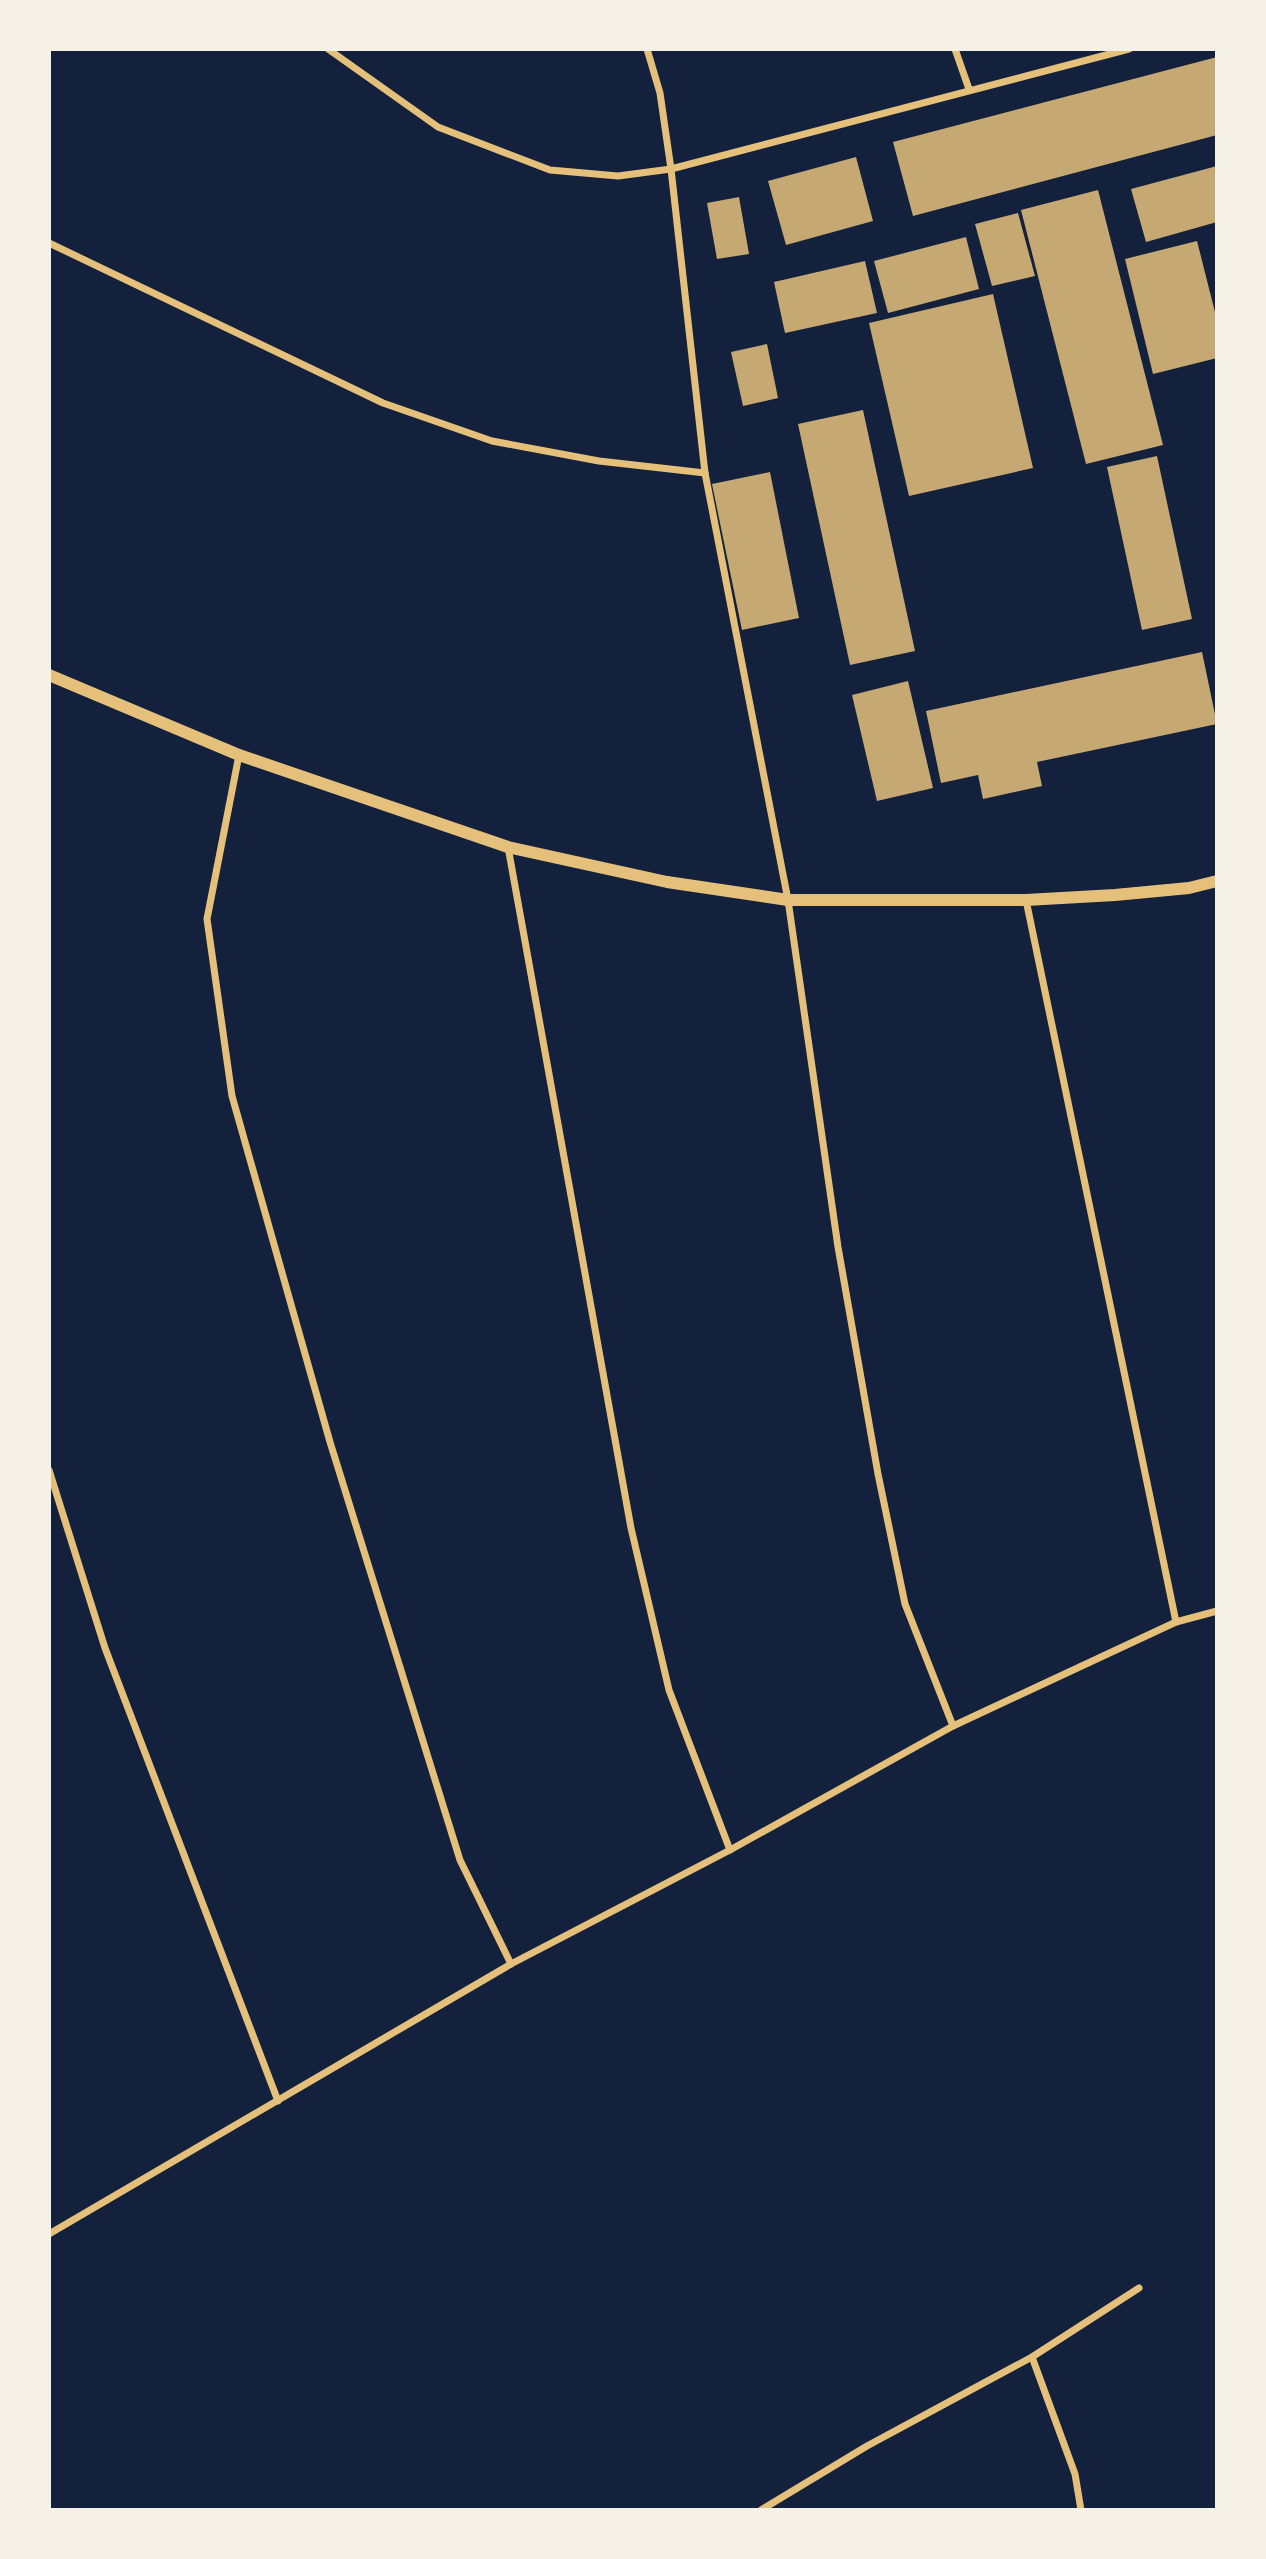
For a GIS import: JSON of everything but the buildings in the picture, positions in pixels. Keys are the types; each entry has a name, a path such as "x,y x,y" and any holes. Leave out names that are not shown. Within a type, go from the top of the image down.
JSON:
{"street":[{"path":"328,49 438,127 550,170 618,176 671,169 1129,49"},
{"path":"647,49 660,93 671,169 705,473 788,900 838,1247 878,1474 905,1604 953,1726"},
{"path":"955,49 970,89"},
{"path":"49,243 383,403 492,441 599,461 705,473"},
{"path":"49,674 239,755 508,847 667,882 788,900 1026,900 1189,888 1217,881"},
{"path":"239,755 206,919 232,1096 330,1442 460,1860 511,1964"},
{"path":"508,847 631,1528 669,1690 730,1850"},
{"path":"1026,900 1176,1622"},
{"path":"49,1470 105,1648 278,2101"},
{"path":"49,2234 511,1964 730,1850 953,1726 1176,1622 1217,1611"},
{"path":"761,2510 867,2446 1032,2357 1139,2288"},
{"path":"1032,2357 1075,2474 1081,2510"}]}
